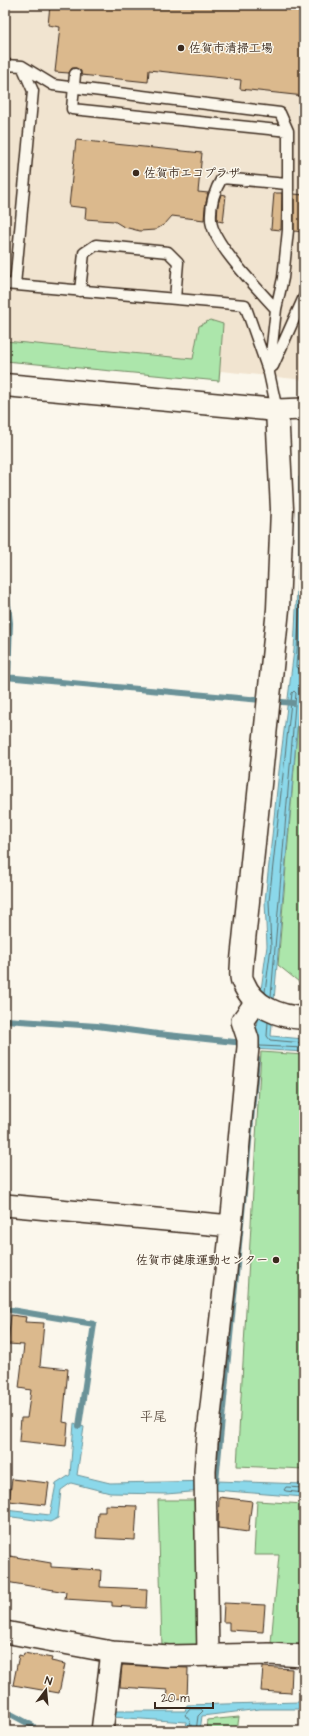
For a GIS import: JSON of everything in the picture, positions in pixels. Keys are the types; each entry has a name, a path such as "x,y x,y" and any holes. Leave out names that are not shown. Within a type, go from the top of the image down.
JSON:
{"street":[{"path":"5,385 277,410 304,409"},
{"path":"277,410 282,509 278,609 242,960 242,981 256,1002 270,1010 290,1018 304,1018"},
{"path":"208,1656 206,1487 207,1442 231,1226 248,1043 242,1021 256,1002"},
{"path":"5,1205 231,1226"},
{"path":"5,1632 112,1652 169,1656 270,1654 304,1656"},
{"path":"102,1731 112,1652"}],"lane":[{"path":"5,65 22,66 53,85 280,113 288,131 288,230 283,278 276,309 269,373"},
{"path":"22,66 33,91 10,284 245,305 269,373 277,410"},
{"path":"75,74 72,109 288,131"},
{"path":"276,309 217,239 211,220 213,193 222,178 287,184"},
{"path":"80,291 84,252 96,245 168,252 178,262 175,299"},
{"path":"269,373 304,297"}],"shaded area":[{"path":"5,5 304,5 304,380 221,371 219,381 5,361"}],"green space":[{"path":"210,320 223,324 219,381 5,361 5,341 193,359 199,326"},
{"path":"304,646 304,986 278,965"},
{"name":"佐賀市健康運動センター","path":"261,1052 304,1055 304,1469 237,1466"},
{"path":"158,1500 201,1500 203,1645 162,1647"},
{"path":"257,1501 304,1504 304,1644 271,1643 279,1555 254,1555"},
{"path":"239,1717 237,1731 206,1731 207,1720"}],"water":[{"path":"304,473 304,646 271,1036 304,1039 304,1052 253,1049 267,946 265,901 294,650 299,550 299,477"},
{"path":"74,1423 84,1427 77,1475 110,1483 216,1481 304,1484 304,1497 215,1490 166,1494 110,1493 71,1483 61,1490 58,1518 50,1522 5,1516 5,1510 50,1515 56,1484 70,1475"},
{"path":"304,1702 304,1709 260,1709 202,1716 200,1731 188,1731 186,1722 112,1717 113,1711 185,1711 187,1705"}],"building":[{"name":"佐賀市清掃工場","path":"50,5 304,5 304,96 240,89 241,80 149,70 148,82 81,75 81,71 76,68 72,68 69,73 55,72 60,27 48,25"},
{"name":"佐賀市エコプラザ","path":"76,140 202,153 198,192 208,193 204,220 172,216 165,224 155,230 140,231 124,227 114,221 85,219 86,208 69,206"},
{"path":"274,193 282,193 281,230 271,229"},
{"path":"221,194 226,195 223,222 218,221 217,219 218,204"},
{"path":"294,194 304,195 304,232 294,231"},
{"path":"11,1315 26,1317 25,1322 44,1323 40,1366 68,1369 63,1422 68,1423 66,1446 19,1441 21,1418 27,1418 31,1390 19,1388 24,1345 8,1344"},
{"path":"12,1479 49,1483 46,1505 9,1501"},
{"path":"219,1497 252,1501 248,1532 218,1528"},
{"path":"105,1505 137,1506 135,1540 96,1538 98,1512 105,1512"},
{"path":"10,1556 51,1563 51,1567 101,1570 100,1587 147,1589 146,1608 112,1606 112,1602 65,1599 66,1592 6,1582"},
{"path":"224,1603 265,1605 263,1632 229,1630 229,1622 223,1622"},
{"path":"24,1653 52,1658 51,1661 65,1664 59,1693 13,1685 19,1655 23,1656"},
{"path":"122,1665 188,1668 187,1700 167,1699 168,1690 120,1687"},
{"path":"263,1667 292,1669 291,1693 261,1691"}],"waterway":[{"path":"5,576 10,623 8,678"},
{"path":"5,677 293,703"},
{"path":"5,1020 97,1026 244,1043"},
{"path":"216,1481 257,1059"},
{"path":"5,1309 94,1324 79,1426"},
{"path":"5,1711 33,1726 33,1731"}],"place":[{"name":"佐賀市清掃工場","path":"181,48"},
{"name":"佐賀市エコプラザ","path":"136,173"},
{"name":"佐賀市健康運動センター","path":"276,1260"}],"district":[{"name":"平尾","path":"153,1416"}]}
